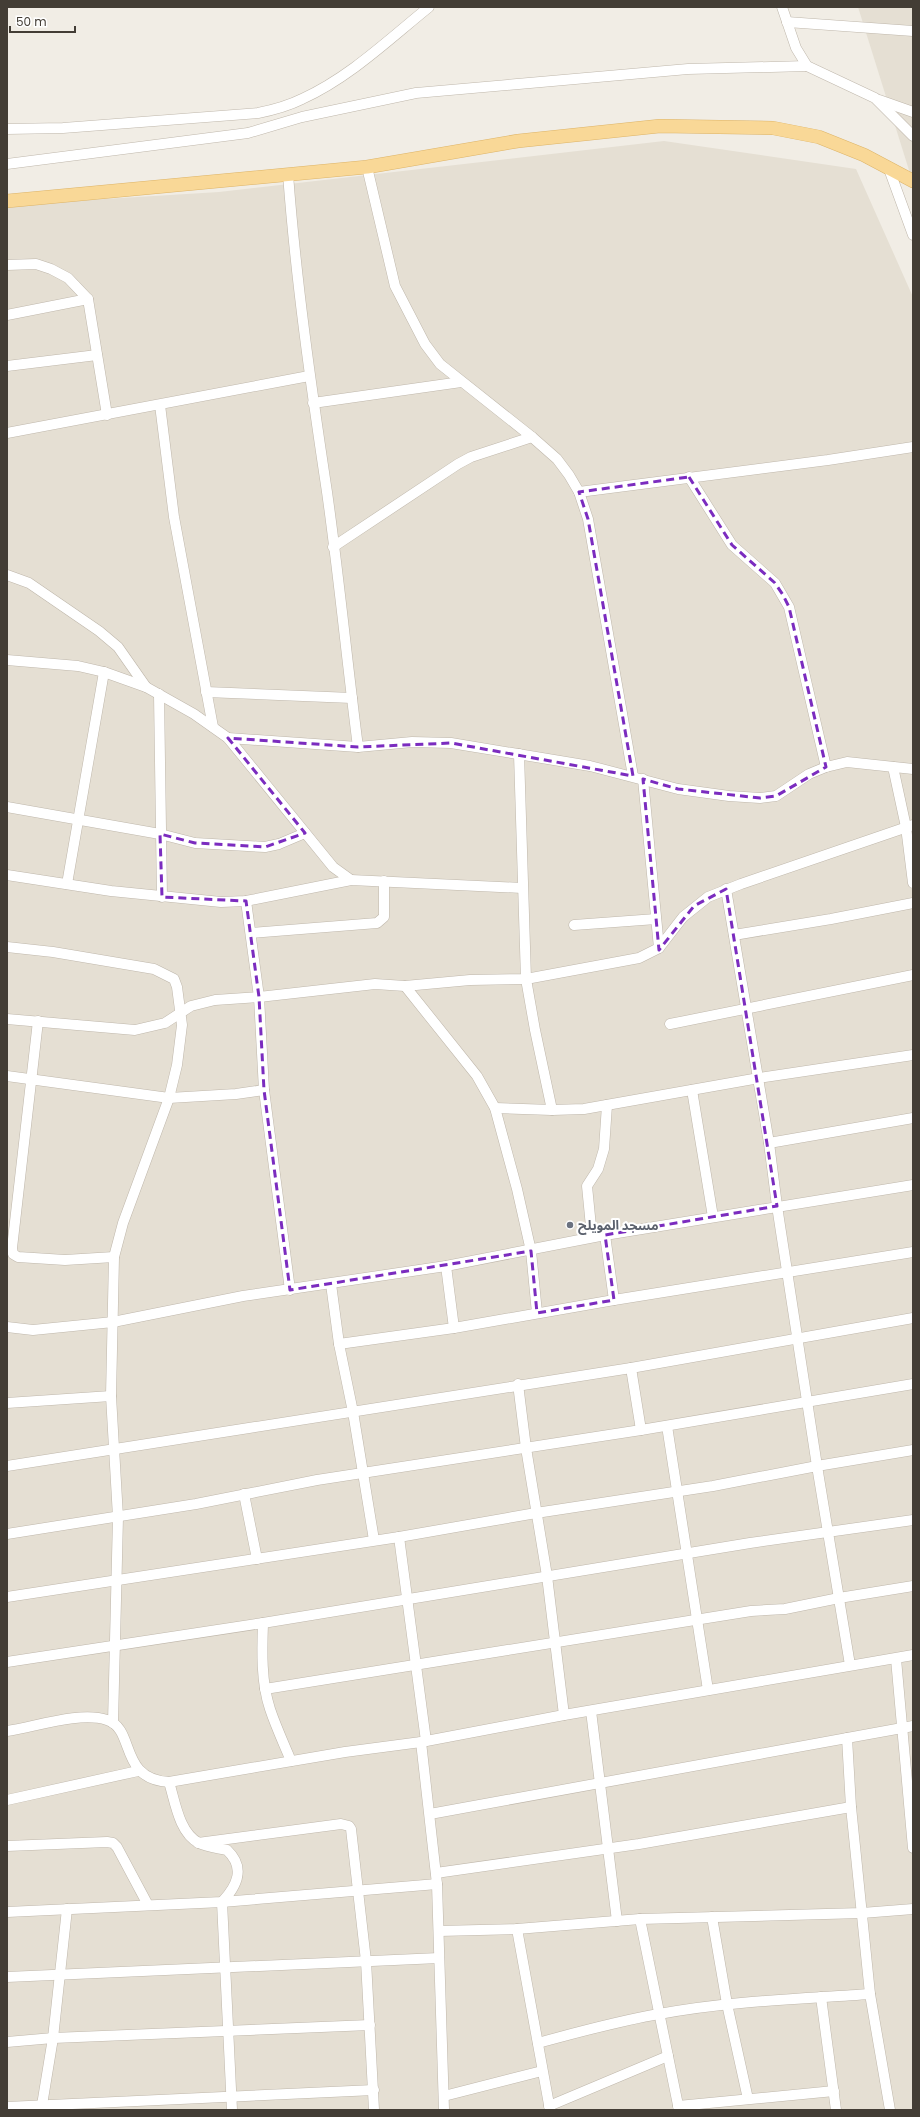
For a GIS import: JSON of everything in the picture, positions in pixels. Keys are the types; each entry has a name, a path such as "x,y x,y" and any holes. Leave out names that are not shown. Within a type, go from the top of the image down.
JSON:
{"main road":[{"path":"7,201 367,167 518,141 660,126 774,128 819,138 864,155 913,181"}],"street":[{"path":"7,129 63,128 258,113 302,100 334,82 364,61 429,7"},
{"path":"782,7 796,48 807,66"},
{"path":"787,22 913,30"},
{"path":"7,164 224,137 262,129 302,117 416,92 688,69 807,66 875,98 913,112"},
{"path":"875,98 913,136"},
{"path":"258,113 262,129"},
{"path":"367,167 395,286 425,344 440,364 461,382 532,436 557,460 569,475 579,492 588,519 633,776"},
{"path":"889,169 913,235"},
{"path":"288,174 294,254 358,747"},
{"path":"7,265 36,264 51,269 68,278 88,299 107,414"},
{"path":"7,315 88,299"},
{"path":"7,366 97,355"},
{"path":"7,433 309,376"},
{"path":"313,403 461,382"},
{"path":"160,405 174,517 213,727"},
{"path":"333,547 458,464 471,457 532,436"},
{"path":"579,492 828,460 913,447"},
{"path":"689,477 732,545 775,583 789,607 826,767"},
{"path":"7,575 29,583 98,631 118,647 146,687"},
{"path":"7,660 78,666 104,672 146,687 194,714 228,738 333,867 351,880"},
{"path":"67,884 104,672"},
{"path":"206,692 352,698"},
{"path":"159,694 162,897"},
{"path":"228,738 358,747 412,742 451,742 633,776 678,789 729,796 760,798 776,796 809,774 826,767 847,762 913,769"},
{"path":"519,754 526,979 552,1110"},
{"path":"892,767 909,826 913,883"},
{"path":"643,779 659,948"},
{"path":"7,807 160,834 195,843 265,847 279,844 305,833"},
{"path":"7,1019 135,1030 165,1023 181,1012 199,1003 215,1000 259,997 375,984 405,986 470,980 526,979 640,958 659,948 694,906 708,897 726,889 909,826"},
{"path":"7,875 162,897 221,902 246,901 351,880 522,888"},
{"path":"251,933 377,924 384,917 384,881"},
{"path":"726,889 745,1008 759,1078 827,1532 850,1665"},
{"path":"246,901 259,997 264,1090 290,1290"},
{"path":"734,936 913,903"},
{"path":"574,925 656,919"},
{"path":"7,947 53,952 154,969 174,979 181,1012 181,1038 169,1098 123,1223 114,1257 111,1396 118,1517 113,1723 120,1733 138,1770 147,1777 159,1781 169,1782 345,1752 424,1742 564,1715 913,1655"},
{"path":"670,1024 913,975"},
{"path":"405,986 477,1076 495,1108 517,1189 531,1251 538,1313"},
{"path":"38,1021 12,1248 13,1254 18,1257 58,1260 114,1257"},
{"path":"495,1108 552,1110 584,1109 759,1078 913,1055"},
{"path":"7,1076 169,1098 211,1096 264,1090"},
{"path":"692,1090 713,1217"},
{"path":"592,1237 587,1186 598,1169 604,1149 607,1105"},
{"path":"769,1143 913,1118"},
{"path":"7,1328 33,1330 113,1322 243,1296 331,1284 531,1251 605,1234 913,1185"},
{"path":"605,1234 614,1300"},
{"path":"339,1344 454,1328 614,1300 913,1252"},
{"path":"446,1266 454,1328"},
{"path":"331,1284 339,1344 353,1412 374,1540"},
{"path":"7,1466 353,1412 518,1384 632,1368 798,1337 913,1318"},
{"path":"632,1368 641,1430"},
{"path":"518,1384 526,1448 547,1576 564,1715"},
{"path":"7,1534 118,1517 317,1480 666,1426 913,1384"},
{"path":"7,1403 111,1396"},
{"path":"666,1426 708,1690"},
{"path":"7,1597 374,1540 399,1538 536,1513 677,1492 913,1450"},
{"path":"244,1494 257,1559"},
{"path":"7,1662 263,1623 827,1532 913,1520"},
{"path":"399,1538 416,1663 437,1884 444,2110"},
{"path":"265,1689 416,1663 697,1621 755,1610 785,1609 839,1598 913,1586"},
{"path":"263,1623 262,1657 265,1689 270,1708 291,1761"},
{"path":"896,1659 908,1727 913,1848"},
{"path":"590,1711 617,1921"},
{"path":"7,1731 79,1718 95,1718 113,1723"},
{"path":"430,1814 908,1727"},
{"path":"846,1738 851,1807 870,1994 890,2110"},
{"path":"7,1800 138,1770"},
{"path":"169,1782 182,1823 192,1838 198,1843 227,1850 236,1861 237,1880 234,1890 222,1902 227,2032 232,2110"},
{"path":"436,1874 608,1849 851,1807"},
{"path":"198,1843 345,1825 348,1826 352,1832 366,1961 374,2110"},
{"path":"7,1846 113,1843 121,1852 148,1905"},
{"path":"7,1912 222,1902 437,1884"},
{"path":"42,2105 53,2038 67,1909"},
{"path":"438,1931 517,1929 640,1919 862,1913 913,1909"},
{"path":"712,1917 727,2004 748,2099"},
{"path":"640,1919 679,2108 748,2099 834,2091"},
{"path":"517,1929 549,2108 668,2056"},
{"path":"7,1977 59,1973 439,1958"},
{"path":"538,2044 606,2025 659,2014 727,2004 870,1994"},
{"path":"820,1997 836,2110"},
{"path":"7,2042 53,2038 370,2025"},
{"path":"444,2096 542,2072"},
{"path":"7,2107 374,2090"}],"highlighted area":[{"path":"689,477 732,545 775,583 789,607 826,767 776,796 760,798 678,789 643,779 659,950 694,906 726,889 777,1206 605,1235 614,1300 537,1313 531,1251 290,1290 264,1090 259,997 246,901 162,897 160,834 195,843 265,847 305,833 228,738 358,747 451,743 633,776 588,519 579,492"}],"shaded area":[{"path":"858,7 913,7 913,183"},
{"path":"664,141 856,169 913,297 913,2110 7,2110 7,205 219,192"}],"place":[{"name":"مسجد المويلح","path":"570,1225"}]}
